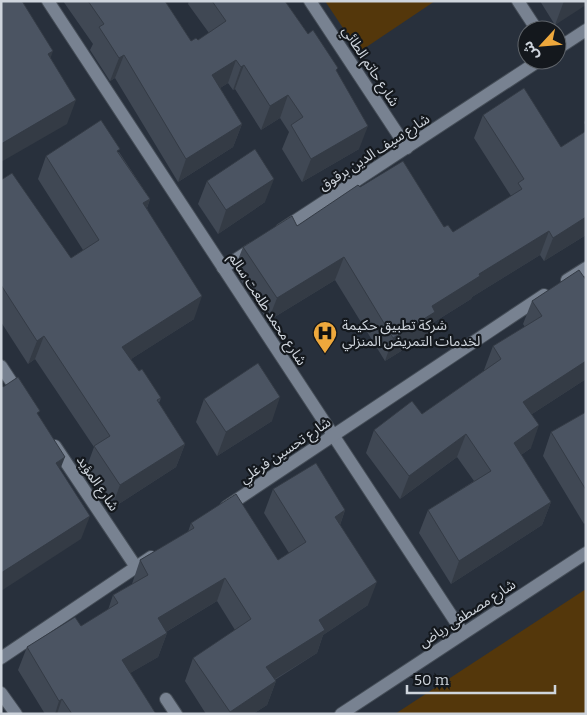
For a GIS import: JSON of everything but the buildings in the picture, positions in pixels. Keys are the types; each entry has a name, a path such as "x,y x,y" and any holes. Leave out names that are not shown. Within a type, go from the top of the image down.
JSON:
{"street":[{"name":"شارع محمد طلعت سالم","path":"48,1 463,633"},
{"name":"شارع حاتم الطائي","path":"310,1 407,148"},
{"path":"518,1 530,20"},
{"path":"567,42 586,30"},
{"name":"شارع سيف الدين برقوق","path":"223,268 525,70"},
{"name":"شارع تحسين فرغلي","path":"213,516 586,268"},
{"path":"1,366 28,406"},
{"name":"شارع المؤيد","path":"50,438 136,567"},
{"path":"1,658 158,552"},
{"name":"شارع مصطفى رياض","path":"341,714 586,553"},
{"path":"1,693 16,714"},
{"path":"166,699 176,714"}],"shaded area":[{"path":"325,1 435,1 359,52"},
{"path":"586,589 586,714 395,714"}],"place":[{"name":"شركة تطبيق حكيمة لخدمات التمريض المنزلي","path":"325,354"}]}
